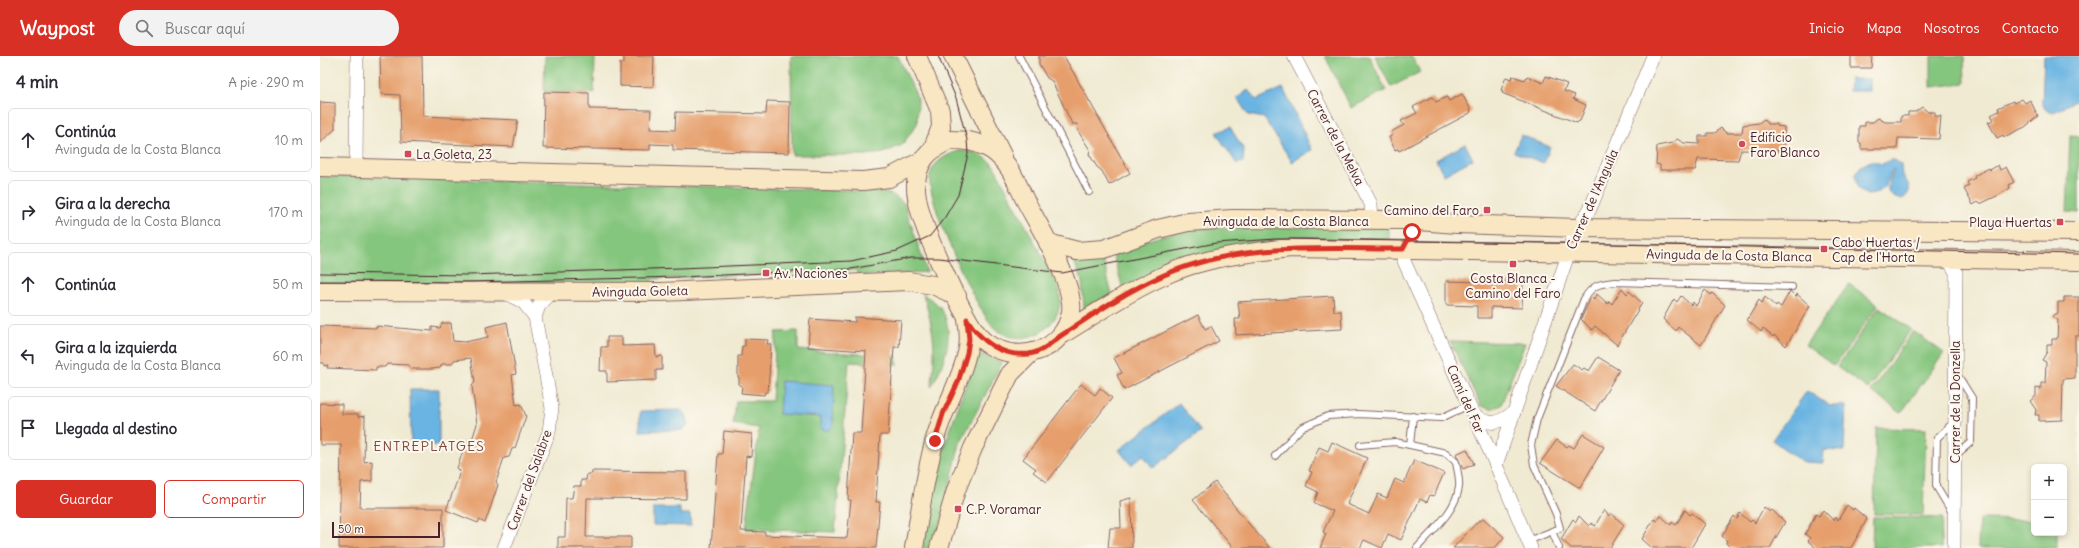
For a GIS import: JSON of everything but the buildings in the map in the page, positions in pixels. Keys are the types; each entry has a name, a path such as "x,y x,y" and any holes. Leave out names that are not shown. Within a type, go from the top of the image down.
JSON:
{"street":[{"path":"356,168 357,56"},
{"path":"917,56 940,111 941,127 917,176 916,194 920,213 967,319 976,334 986,343 1002,351 1030,354"},
{"path":"953,56 1006,164 1048,243 1070,293 1071,307 1069,320 1063,334"},
{"name":"Carrer de la Melva","path":"1294,56 1371,204 1372,221"},
{"name":"Carrer de l'Anguila","path":"1496,465 1569,252 1570,243 1577,228 1590,209 1653,56"},
{"path":"320,167 863,181 889,178 950,140 967,140 988,148 1006,164"},
{"name":"Avinguda de la Costa Blanca","path":"1048,243 1077,251 1104,249 1158,229 1188,222 1225,219 1405,220 1457,224 1577,228 2079,232"},
{"name":"Avinguda de la Costa Blanca","path":"1403,249 1412,232 1457,224"},
{"name":"Avinguda de la Costa Blanca","path":"1030,354 1047,347 1063,334 1118,299 1164,275 1205,262 1250,252 1291,248 2079,261"},
{"name":"Camí del Far","path":"1403,249 1404,261 1496,465 1530,545"},
{"name":"Carrer de la Donzella","path":"1947,258 1956,272 1954,548"},
{"name":"Avinguda Goleta","path":"320,291 660,292 908,281 933,285 957,296"},
{"name":"Carrer del Salabre","path":"504,292 523,302 535,317 552,408 549,432 504,548"},
{"path":"535,317 539,306 552,292"},
{"path":"914,548 926,478 935,441 943,414 958,382 967,353 969,339 967,319"},
{"path":"939,548 956,490 973,448 1010,374 1030,354"},
{"path":"1471,409 1483,422 1494,423 1503,420 1514,412"}],"lane":[{"path":"1018,56 1089,192"},
{"path":"1530,545 1552,531 1560,528 1556,514 1534,465 1531,445 1537,419 1584,299 1590,288 1600,284 1615,282 1792,287"},
{"path":"1955,456 1971,442 1972,398 1956,371"},
{"path":"1275,456 1301,428 1328,416 1358,414 1441,418 1471,409"},
{"path":"1410,445 1413,416"},
{"path":"1954,516 1936,486 1936,479 1937,438 1955,421"},
{"path":"1360,445 1395,442 1446,453 1456,462 1459,486 1455,500 1450,510 1417,548"},
{"path":"1552,531 1559,548"}],"green space":[{"path":"545,56 595,56 594,93 544,92"},
{"path":"791,56 898,56 918,99 917,124 902,145 883,153 866,155 792,155"},
{"path":"1325,56 1369,56 1386,90 1351,108"},
{"path":"1375,56 1412,56 1420,72 1391,87"},
{"path":"1931,56 1964,56 1965,83 1931,87"},
{"path":"2070,135 2079,136 2079,213 2067,212"},
{"path":"959,151 978,154 994,166 1059,288 1060,306 1058,312 1047,327 1032,336 1023,338 1005,335 997,330 988,321 966,281 944,231 931,188 930,175 934,166 941,159"},
{"path":"320,176 875,191 891,194 904,203 927,272 857,276 857,270 652,279 651,284 320,286"},
{"path":"1389,227 1389,242 1291,240 1123,289 1113,254 1144,241 1190,228"},
{"path":"1072,256 1102,256 1112,295 1087,309 1084,309 1082,281"},
{"path":"1849,284 1878,305 1834,366 1805,345"},
{"path":"923,294 940,307 948,327 947,348 944,359 931,387 934,351 932,329"},
{"path":"1879,307 1911,329 1868,389 1837,367"},
{"path":"798,331 798,350 896,356 898,365 849,362 835,532 746,529 759,428 733,424 736,401 772,401 776,332"},
{"path":"1913,331 1944,353 1901,413 1871,391"},
{"path":"1450,341 1525,343 1501,405 1491,409 1481,406"},
{"path":"977,353 1002,363 960,443 935,548 923,548 937,468"},
{"path":"1876,428 1926,429 1923,515 1874,514"},
{"path":"1873,517 1942,518 1941,548 1872,548"},
{"path":"1979,519 2031,520 2031,536 2057,536 2057,548 1978,548"}],"water":[{"path":"2044,56 2079,56 2079,93 2076,93 2077,100 2052,113 2045,109 2042,103"},
{"path":"1850,79 1870,79 1870,91 1849,91"},
{"path":"1283,88 1312,150 1292,162 1264,118 1248,115 1237,98 1248,90 1256,100"},
{"path":"1230,127 1244,150 1243,162 1237,164 1216,133"},
{"path":"1521,135 1550,147 1544,163 1514,152"},
{"path":"1465,144 1473,159 1444,175 1436,160"},
{"path":"1890,160 1895,160 1901,165 1902,177 1907,182 1909,187 1909,192 1906,196 1898,199 1888,191 1888,185 1894,170 1893,169 1884,187 1878,192 1867,195 1858,189 1855,176 1861,166 1871,161 1882,164"},
{"path":"781,381 834,385 833,425 828,431 820,428 820,417 779,414"},
{"path":"410,389 439,389 439,445 411,446"},
{"path":"1807,391 1830,406 1846,406 1844,451 1824,450 1823,463 1802,462 1772,440"},
{"path":"1179,403 1201,432 1153,468 1143,455 1131,465 1119,450"},
{"path":"681,410 687,416 688,425 682,430 640,431 640,411"},
{"path":"653,508 680,508 680,514 690,514 691,526 653,525"}],"tram line":[{"path":"320,273 469,275 680,268 851,261 897,251 930,236 945,217 958,195 968,154 967,140 956,98 938,56"},
{"path":"320,281 469,282 681,277 851,269 911,258 939,258 1062,273 1216,243 1276,239 1611,244 2079,254"}],"place":[{"name":"Edificio Faro Blanco","path":"1742,144"},
{"name":"La Goleta, 23","path":"408,154"},
{"name":"Camino del Faro","path":"1487,210"},
{"name":"Playa Huertas","path":"2060,222"},
{"name":"Cabo Huertas / Cap de l'Horta","path":"1824,249"},
{"name":"Costa Blanca - Camino del Faro","path":"1513,264"},
{"name":"Av. Naciones","path":"766,273"},
{"name":"C.P. Voramar","path":"958,509"}],"district":[{"name":"ENTREPLATGES","path":"429,446"}],"route":[{"path":"935,441 943,414 958,382 967,353 969,339 967,319 976,334 986,343 1002,351 1013,354 1030,354 1047,347 1063,334 1118,299 1164,275 1205,262 1250,252 1291,248 1403,249 1409,241 1412,232"}]}
